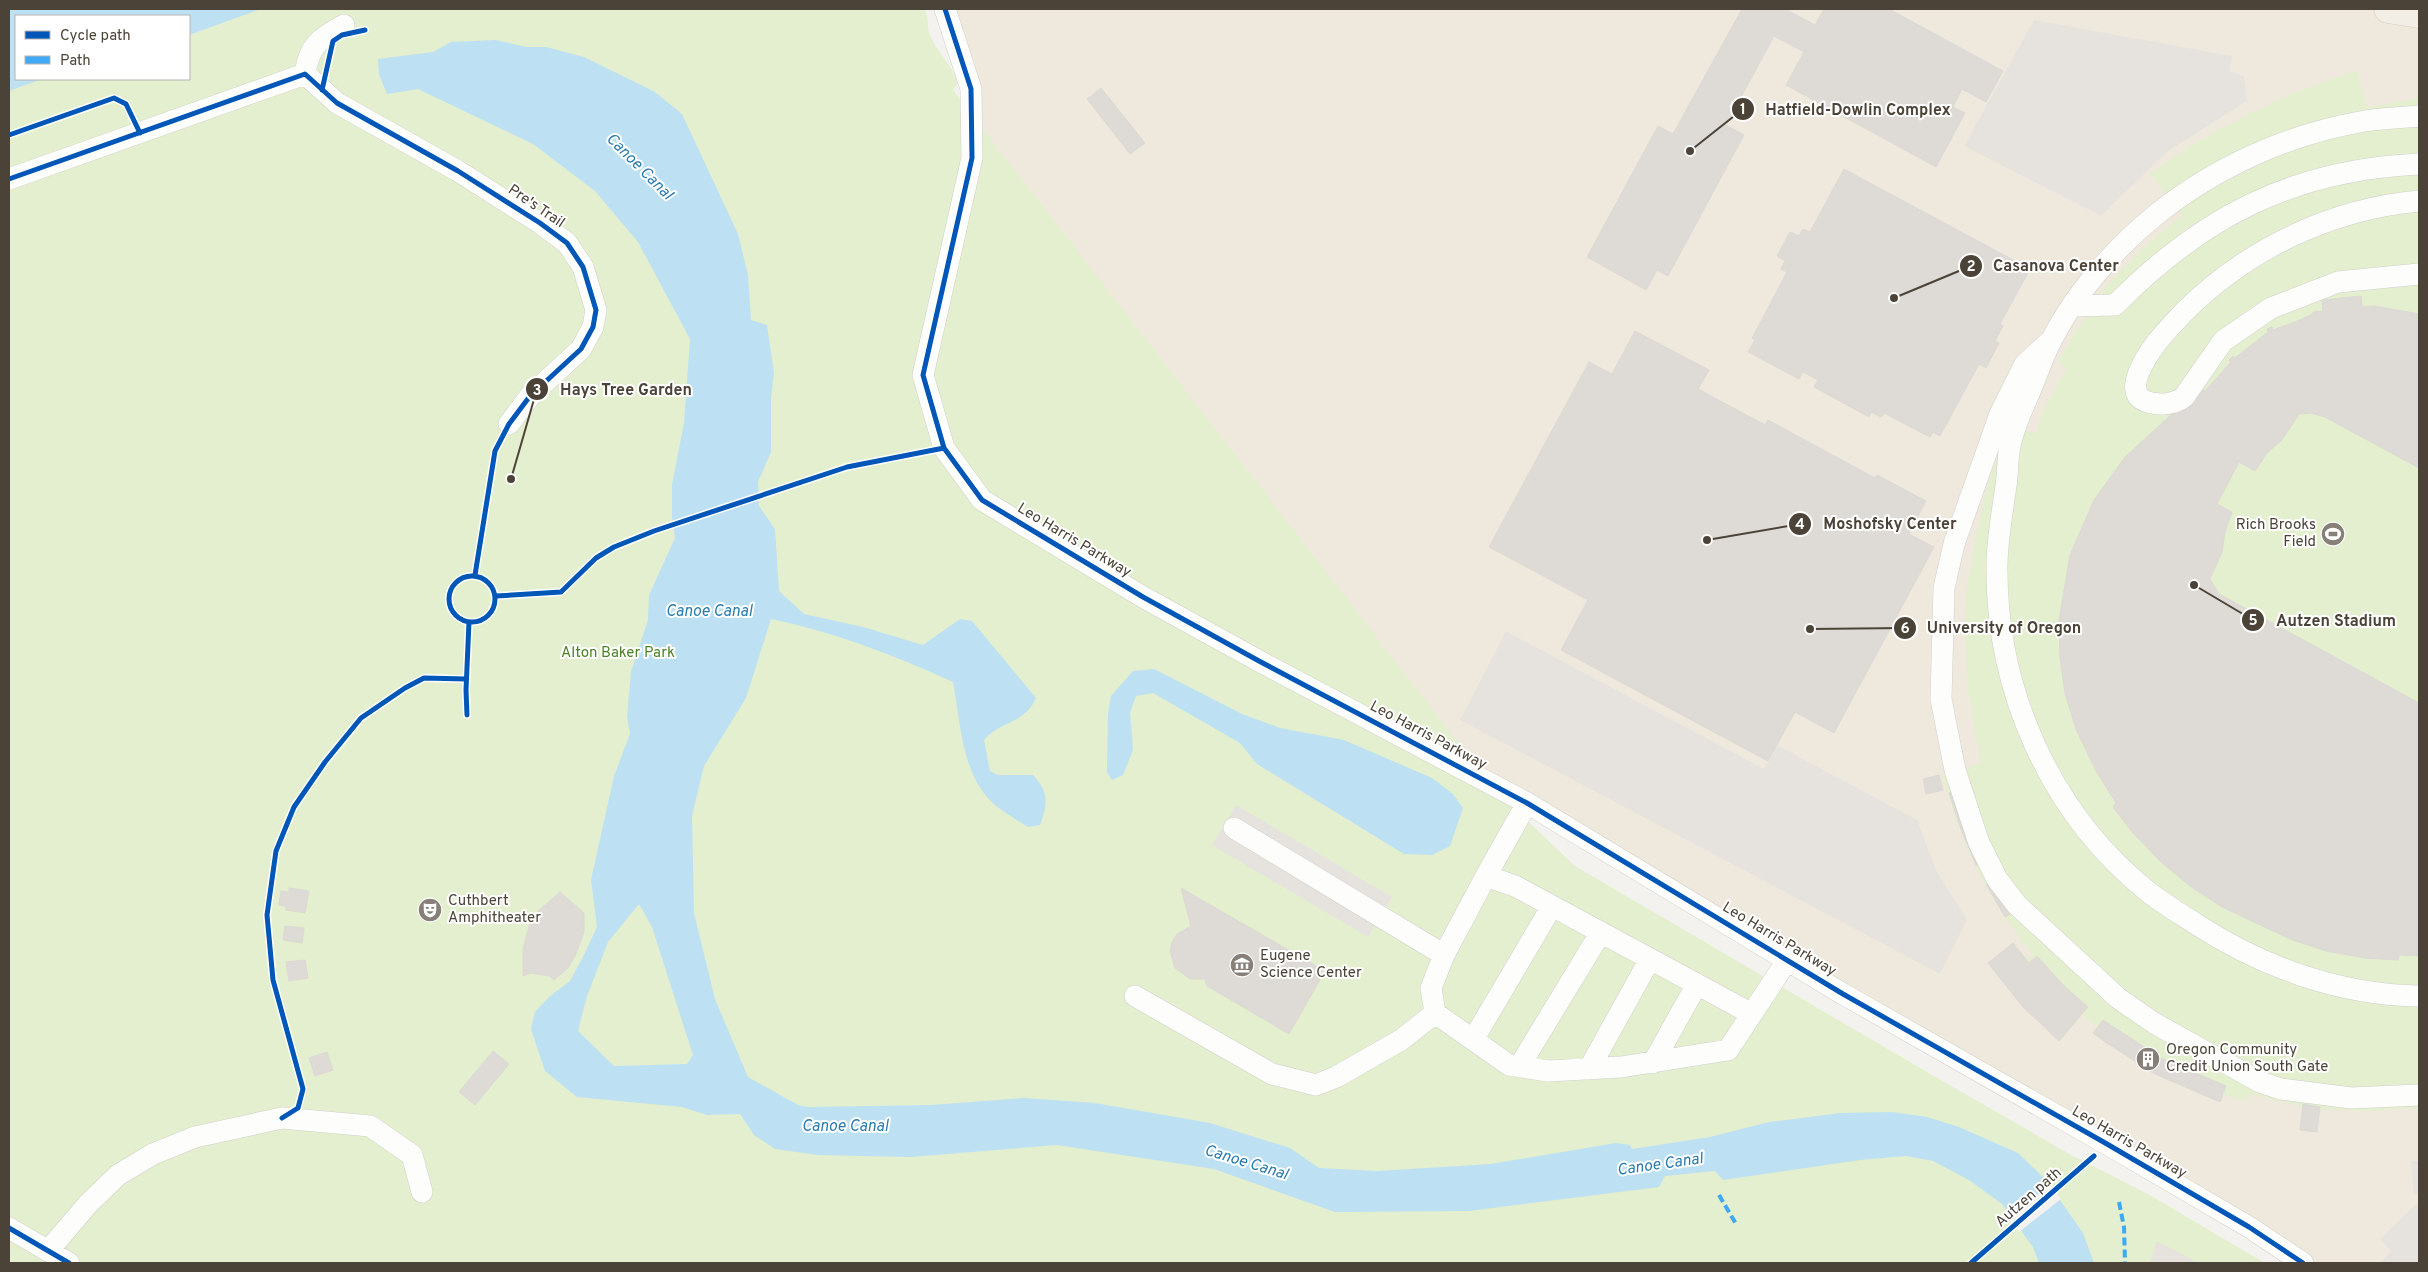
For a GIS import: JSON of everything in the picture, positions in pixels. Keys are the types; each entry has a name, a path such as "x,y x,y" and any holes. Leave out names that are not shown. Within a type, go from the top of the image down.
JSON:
{"main road":[{"path":"2388,9 2419,14"}],"street":[{"name":"Leo Harris Parkway","path":"945,9 970,89 972,158 924,375 944,448 982,500 1160,606 1259,661 1528,803 1894,1024 2232,1217 2303,1263"},
{"path":"9,179 305,74 307,57 320,38 344,25"},
{"name":"Pre's Trail","path":"305,74 337,103 458,171 540,223 567,243 583,267 596,310 593,327 581,349 530,396 508,424"},
{"path":"2419,116 2366,121 2313,133 2264,150 2217,173 2172,202 2136,232 2105,264 2073,306 2052,340 2011,443 1996,566 1998,599 2007,665 2027,729 2057,787 2096,840 2142,887 2169,908 2212,934 2284,969 2313,980 2377,993 2419,996"},
{"path":"2073,306 2115,305 2147,273 2182,244 2219,220 2260,200 2303,183 2349,172 2419,164"},
{"path":"2419,201 2373,208 2342,216 2291,236 2239,266 2203,294 2156,344 2138,374 2136,392 2140,399 2149,403 2177,402 2184,397 2222,341 2258,315 2284,302 2350,279 2419,274"},
{"path":"2052,340 2024,364 2000,414 1954,544 1944,588 1941,699 1963,798 1972,826 1988,861 2006,893 2017,905 2118,998 2160,1026 2253,1078 2280,1089 2351,1098 2419,1095"},
{"path":"1528,803 1444,955 1431,988 1435,1013 1509,1065 1548,1072 1654,1063 1728,1050 1788,959"},
{"path":"1234,828 1444,955"},
{"path":"1486,876 1515,886 1752,1014"},
{"path":"1473,1040 1552,906"},
{"path":"1519,1067 1600,932"},
{"path":"1589,1069 1650,958"},
{"path":"1654,1063 1697,984"},
{"path":"1135,996 1272,1074 1316,1085 1336,1077 1402,1040 1435,1013"},
{"path":"48,1251 88,1204 118,1175 153,1154 195,1137 282,1118 370,1126 412,1155 422,1192"},
{"path":"9,1228 69,1263"}],"shaded area":[{"path":"945,9 2388,9 2419,14 2419,1263 2301,1263 1400,735 972,158 971,89"},
{"path":"2034,20 2232,56 2229,71 2244,76 2247,101 2168,151 2101,216 1964,146"},
{"path":"1506,631 1764,769 1777,745 1917,820 1937,872 1967,920 1940,974 1460,720"},
{"path":"1236,805 1392,897 1368,937 1212,845"},
{"path":"2411,1161 2419,1161 2419,1194 2414,1195"},
{"path":"2417,1203 2419,1205 2419,1263 2380,1263 2391,1251 2380,1239"},
{"path":"2157,1241 2199,1263 2150,1263"}],"green space":[{"name":"Alton Baker Park","path":"9,9 924,9 933,41 958,83 953,90 1478,768 1504,799 1575,866 1927,1072 2073,1156 2146,1193 2265,1263 9,1263"},
{"path":"2357,71 2367,108 2419,98 2419,1108 2364,1111 2320,1109 2320,1107 2303,1104 2303,1106 2249,1094 2247,1102 2223,1094 2225,1086 2161,1058 2104,1020 2098,1027 2082,1014 2088,1006 2064,986 2037,957 2029,963 2027,960 2033,955 2003,913 1977,869 1957,822 1942,773 1980,764 1968,687 1965,632 1966,594 1976,536 1990,477 2002,441 2016,427 2036,434 2044,409 2067,368 2058,362 2093,305 2124,267 2182,215 2150,174 2174,157 2249,114 2302,90"}],"water":[{"path":"9,9 261,9 190,35 190,15 15,15 15,80 39,80 9,91"},
{"name":"Canoe Canal","path":"496,40 526,47 546,47 584,57 655,92 682,114 738,234 748,275 751,320 767,325 774,373 771,397 771,452 758,482 759,506 775,529 779,591 804,614 863,627 923,645 960,619 972,621 1036,698 1026,713 998,729 984,740 990,771 998,775 1033,775 1042,787 1046,804 1040,825 1028,827 992,802 976,780 962,739 953,682 864,645 771,619 746,698 704,766 692,816 694,913 715,999 748,1077 798,1105 808,1107 931,1105 1024,1098 1095,1103 1210,1123 1290,1148 1319,1168 1377,1171 1491,1164 1616,1143 1630,1145 1632,1149 1710,1137 1769,1122 1841,1113 1892,1112 1927,1117 1959,1127 2018,1153 2045,1179 2083,1233 2094,1263 2039,1263 2033,1247 2002,1204 1969,1180 1933,1161 1906,1156 1860,1160 1723,1180 1715,1171 1665,1176 1659,1187 1469,1211 1335,1212 1214,1169 1057,1145 910,1157 818,1155 775,1149 754,1135 740,1114 707,1115 682,1107 577,1097 545,1071 531,1029 535,1012 549,997 570,981 597,927 591,880 614,776 630,734 627,716 631,672 648,620 649,595 675,538 672,516 672,485 684,423 690,339 638,242 595,191 533,144 418,89 387,94 379,74 378,59 433,52 451,42","holes":["639,904 652,927 693,1055 687,1064 614,1066 578,1031 587,996 608,942"]},
{"path":"1154,669 1242,714 1280,728 1344,740 1432,778 1453,794 1463,808 1450,846 1432,855 1404,854 1257,764 1240,743 1153,693 1136,696 1130,713 1133,750 1123,775 1112,780 1107,772 1108,714 1111,696 1133,671"}],"pier":[{"path":"2051,1184 2061,1199 2019,1232 2009,1218"}],"building":[{"path":"1742,9 1790,9 1789,11 1815,25 1824,9 1889,9 2003,71 1986,102 1962,89 1953,107 1965,113 1936,167 1786,85 1804,52 1774,36 1726,125 1744,135 1668,276 1657,270 1646,290 1587,257 1658,126 1673,134"},
{"path":"1101,88 1145,143 1130,154 1087,99"},
{"path":"1844,169 2030,269 2000,324 2003,326 1995,341 1999,343 1986,368 1979,364 1940,436 1933,432 1930,437 1884,413 1881,417 1871,412 1869,417 1814,387 1818,380 1803,372 1799,379 1748,352 1755,340 1752,338 1787,272 1781,269 1785,261 1777,256 1790,232 1799,236 1803,229 1810,232"},
{"path":"2361,296 2362,307 2374,306 2419,314 2419,468 2325,417 2311,413 2299,414 2282,440 2267,453 2255,471 2239,462 2217,504 2232,512 2225,532 2222,552 2210,579 2219,594 2419,703 2419,956 2399,955 2398,960 2365,958 2326,951 2290,939 2222,907 2190,886 2161,862 2132,832 2113,807 2116,803 2095,769 2076,729 2065,693 2060,658 2059,621 2070,555 2094,500 2125,457 2196,392 2200,395 2203,390 2205,391 2231,362 2229,360 2233,356 2235,358 2268,332 2267,329 2272,327 2273,330 2313,314 2313,312 2323,311 2322,300"},
{"path":"1635,331 1709,370 1698,389 1765,425 1768,420 1875,478 1877,475 1926,501 1909,534 1934,547 1834,733 1795,712 1768,761 1561,650 1588,600 1489,547 1589,362 1612,374"},
{"path":"1939,775 1943,790 1926,794 1923,779"},
{"path":"1957,791 1984,862 1976,865 1949,793"},
{"path":"1994,880 2013,912 2005,917 1986,884"},
{"path":"289,888 309,891 305,913 286,910 286,906 279,905 281,891 289,892"},
{"path":"1181,888 1325,971 1289,1034 1207,986 1205,979 1190,979 1175,968 1170,951 1172,942 1177,934 1191,926"},
{"path":"560,892 584,913 584,932 575,956 568,968 554,980 550,976 531,973 523,976 523,950 529,926 536,913"},
{"path":"285,926 304,928 302,943 283,940"},
{"path":"2013,943 2029,963 2037,956 2064,986 2088,1007 2059,1041 2023,1007 1988,963"},
{"path":"305,960 308,978 289,981 286,962"},
{"name":"Oregon Community Credit Union South Gate","path":"2103,1020 2161,1058 2226,1086 2220,1102 2153,1073 2104,1041 2093,1033"},
{"path":"493,1051 509,1064 475,1105 459,1092"},
{"path":"327,1052 333,1070 315,1076 309,1058"},
{"path":"2303,1104 2320,1107 2317,1132 2300,1130"}],"marked path":[{"path":"1719,1195 1736,1224"},
{"path":"2119,1202 2124,1227 2125,1263"}],"cycle path":[{"path":"945,9 971,89 972,158 923,375 944,448 982,500 1143,597 1259,661 1527,803 1843,994 2249,1227 2303,1263"},
{"path":"322,90 333,41 342,35 365,30"},
{"path":"9,179 305,74 337,103 458,171 540,223 567,243 583,267 596,310 593,327 581,349 530,396 509,424 495,451 475,575"},
{"path":"9,135 114,98 126,104 140,133"},
{"path":"496,596 561,592 596,558 614,547 654,531 847,467 944,448"},
{"path":"477,576 481,577 491,586 494,590 495,599 494,608 485,618 477,622 467,622 459,618 450,608 449,594 453,586 463,577 477,576"},
{"path":"467,715 466,690 469,622"},
{"path":"282,1118 298,1108 303,1089 273,980 267,915 276,851 294,807 325,762 361,718 405,688 424,678 466,679"},
{"name":"Autzen path","path":"1971,1263 2094,1156"},
{"path":"9,1228 69,1263"}],"place":[{"name":"Hatfield-Dowlin Complex","path":"1690,151"},
{"name":"Casanova Center","path":"1894,298"},
{"name":"Hays Tree Garden","path":"511,479"},
{"name":"Rich Brooks Field","path":"2333,534"},
{"name":"Moshofsky Center","path":"1707,540"},
{"name":"Autzen Stadium","path":"2194,585"},
{"name":"University of Oregon","path":"1810,629"},
{"name":"Cuthbert Amphitheater","path":"430,910"},
{"name":"Eugene Science Center","path":"1242,965"},
{"name":"Oregon Community Credit Union South Gate","path":"2148,1059"}]}
